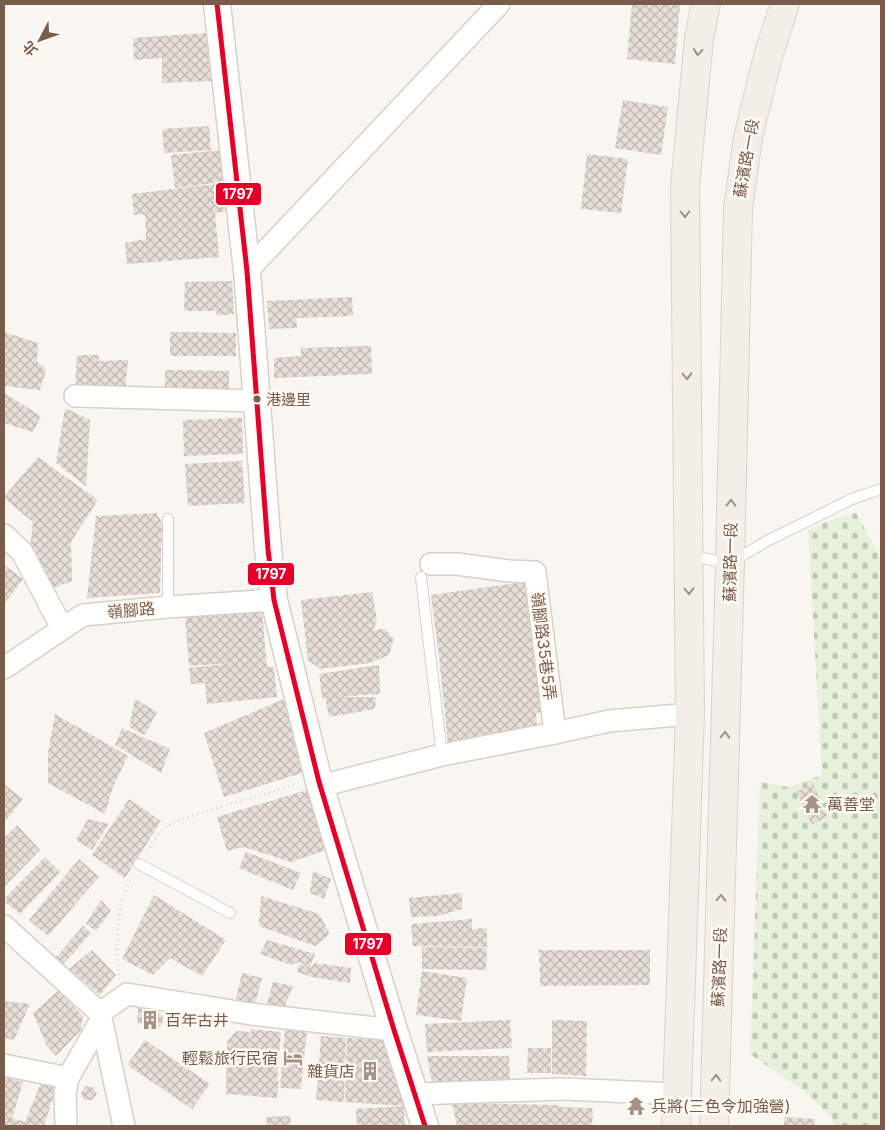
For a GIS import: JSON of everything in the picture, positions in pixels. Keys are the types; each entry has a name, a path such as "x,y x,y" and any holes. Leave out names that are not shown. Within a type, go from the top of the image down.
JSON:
{"main road":[{"path":"676,1126 690,714 685,187 699,38 706,4"},
{"name":"蘇濱路一段","path":"714,1126 738,209 748,137 768,56 785,4"}],"street":[{"path":"217,4 247,272 268,549 274,600 319,782 425,1126"},
{"path":"247,272 498,4"},
{"path":"75,396 256,401"},
{"path":"4,535 22,552 62,628"},
{"name":"嶺腳路35巷5弄","path":"426,570 457,564 509,571 535,572 555,733"},
{"name":"嶺腳路","path":"4,668 83,615 274,600"},
{"path":"319,782 332,783 442,755 609,721 690,714"},
{"path":"4,926 101,1016 124,1126"},
{"path":"66,1126 65,1093 68,1078 101,1016 127,994 251,1014 394,1030"},
{"path":"4,1065 68,1078"},
{"path":"415,1094 564,1089 677,1094"}],"lane":[{"path":"688,556 730,563 767,541 852,499 881,489"},
{"path":"168,519 168,607"},
{"path":"426,570 442,755"},
{"path":"139,864 230,913"}],"path":[{"path":"127,994 119,974 118,952 118,926 124,895 139,864 160,831 178,820 304,781 319,782"}],"green space":[{"path":"856,513 881,558 881,1126 834,1126 831,1117 804,1091 750,1054 760,782 789,787 822,775 808,530 825,522"}],"building":[{"path":"632,4 680,4 675,64 627,59"},
{"path":"206,33 211,81 162,83 162,58 134,60 133,38"},
{"path":"623,100 668,107 661,155 615,148"},
{"path":"209,126 211,150 164,153 162,129"},
{"path":"221,150 224,182 175,188 171,155"},
{"path":"587,154 628,159 621,213 581,209"},
{"path":"224,183 228,211 215,213 219,257 127,264 125,243 146,239 145,215 134,215 132,194"},
{"path":"232,281 234,314 217,316 216,311 184,311 185,282"},
{"path":"352,297 353,316 296,318 297,328 269,329 267,301"},
{"path":"4,332 38,343 37,361 46,370 40,390 4,386"},
{"path":"170,332 236,333 236,356 170,356"},
{"path":"371,346 372,374 274,378 274,358 301,356 301,348"},
{"path":"77,355 99,355 99,361 128,360 125,392 75,389"},
{"path":"165,370 229,371 229,395 165,393"},
{"path":"4,394 41,416 33,432 4,423"},
{"path":"65,408 90,420 86,486 56,463"},
{"path":"242,418 243,454 184,456 183,420"},
{"path":"38,457 98,500 71,542 72,581 48,590 30,547 33,522 4,498"},
{"path":"242,461 245,503 188,506 185,464"},
{"path":"157,513 162,523 160,593 87,598 96,516"},
{"path":"4,565 23,579 4,605"},
{"path":"525,582 542,712 536,713 537,730 448,745 431,595"},
{"path":"372,592 377,620 373,630 385,629 394,639 389,655 370,663 320,669 308,660 301,600"},
{"path":"262,611 267,667 274,667 277,697 207,704 205,683 191,684 189,668 235,663 189,666 185,617"},
{"path":"379,665 380,694 337,697 376,697 375,709 329,717 325,697 322,698 319,674"},
{"path":"135,699 157,712 145,735 129,727"},
{"path":"284,699 302,773 224,797 204,733"},
{"path":"55,714 128,756 113,787 105,814 48,783 48,753"},
{"path":"122,728 170,749 161,773 115,745"},
{"name":"萬善堂","path":"813,783 827,816 812,825 797,792"},
{"path":"4,784 23,799 4,823"},
{"path":"307,790 326,850 291,862 244,847 227,851 217,817"},
{"path":"129,799 161,821 125,878 92,855"},
{"path":"88,819 109,824 92,850 76,840"},
{"path":"17,825 40,850 4,887 4,838"},
{"path":"246,852 301,873 293,890 239,868"},
{"path":"45,857 60,872 20,914 4,899"},
{"path":"79,859 99,877 48,936 29,920"},
{"path":"313,871 331,879 324,899 310,893"},
{"path":"462,893 462,909 438,916 411,917 409,898"},
{"path":"154,895 226,940 202,976 170,958 153,975 122,959"},
{"path":"261,896 319,914 330,934 315,946 259,926"},
{"path":"101,900 111,911 96,931 86,924"},
{"path":"472,919 472,929 487,928 487,947 413,946 411,924"},
{"path":"83,926 91,933 64,964 56,957"},
{"path":"267,940 315,954 310,967 299,962 291,965 260,954"},
{"path":"422,947 487,948 486,970 422,969"},
{"path":"92,950 116,975 100,995 69,969"},
{"path":"539,950 650,950 650,985 540,986"},
{"path":"315,963 351,968 350,983 312,977 297,972 299,964 310,967"},
{"path":"422,971 467,978 461,1021 416,1015"},
{"path":"242,973 262,978 255,1004 236,999"},
{"path":"273,982 293,986 284,1008 267,1004"},
{"path":"59,990 83,1016 81,1030 56,1056 47,1046 33,1013"},
{"path":"4,1001 30,1004 14,1040 4,1038"},
{"name":"百年古井","path":"138,1008 157,1011 163,1017 162,1025 155,1030 137,1022"},
{"path":"510,1020 512,1048 427,1052 425,1024"},
{"path":"552,1020 587,1021 586,1076 552,1074"},
{"name":"輕鬆旅行民宿","path":"285,1027 307,1029 301,1089 280,1088"},
{"path":"251,1029 281,1032 277,1098 226,1094 227,1042 236,1031 250,1032 250,1041"},
{"path":"321,1036 346,1038 344,1102 316,1100"},
{"name":"雜貨店","path":"347,1038 385,1040 405,1106 345,1102"},
{"path":"145,1040 210,1084 192,1109 127,1065"},
{"path":"528,1048 551,1048 551,1073 527,1073"},
{"path":"427,1056 509,1056 510,1080 432,1082"},
{"path":"4,1077 23,1082 12,1118 25,1122 42,1080 57,1085 44,1126 4,1126"},
{"path":"85,1086 93,1087 97,1094 92,1100 84,1100 81,1093"},
{"name":"兵將(三色令加強營)","path":"633,1102 642,1104 640,1111 629,1108"},
{"path":"452,1103 558,1105 559,1107 593,1108 592,1126 457,1126"},
{"path":"404,1106 405,1126 357,1126 356,1109"},
{"path":"290,1116 291,1126 267,1126 266,1117"},
{"path":"784,1117 815,1119 814,1126 784,1126"}],"transit line":[{"name":"1797","path":"217,4 247,271 268,549 274,600 319,782 425,1126"}],"place":[{"name":"港邊里","path":"257,399"},
{"name":"萬善堂","path":"812,804"},
{"name":"百年古井","path":"150,1020"},
{"name":"輕鬆旅行民宿","path":"293,1058"},
{"name":"雜貨店","path":"370,1071"},
{"name":"兵將(三色令加強營)","path":"636,1106"}]}
